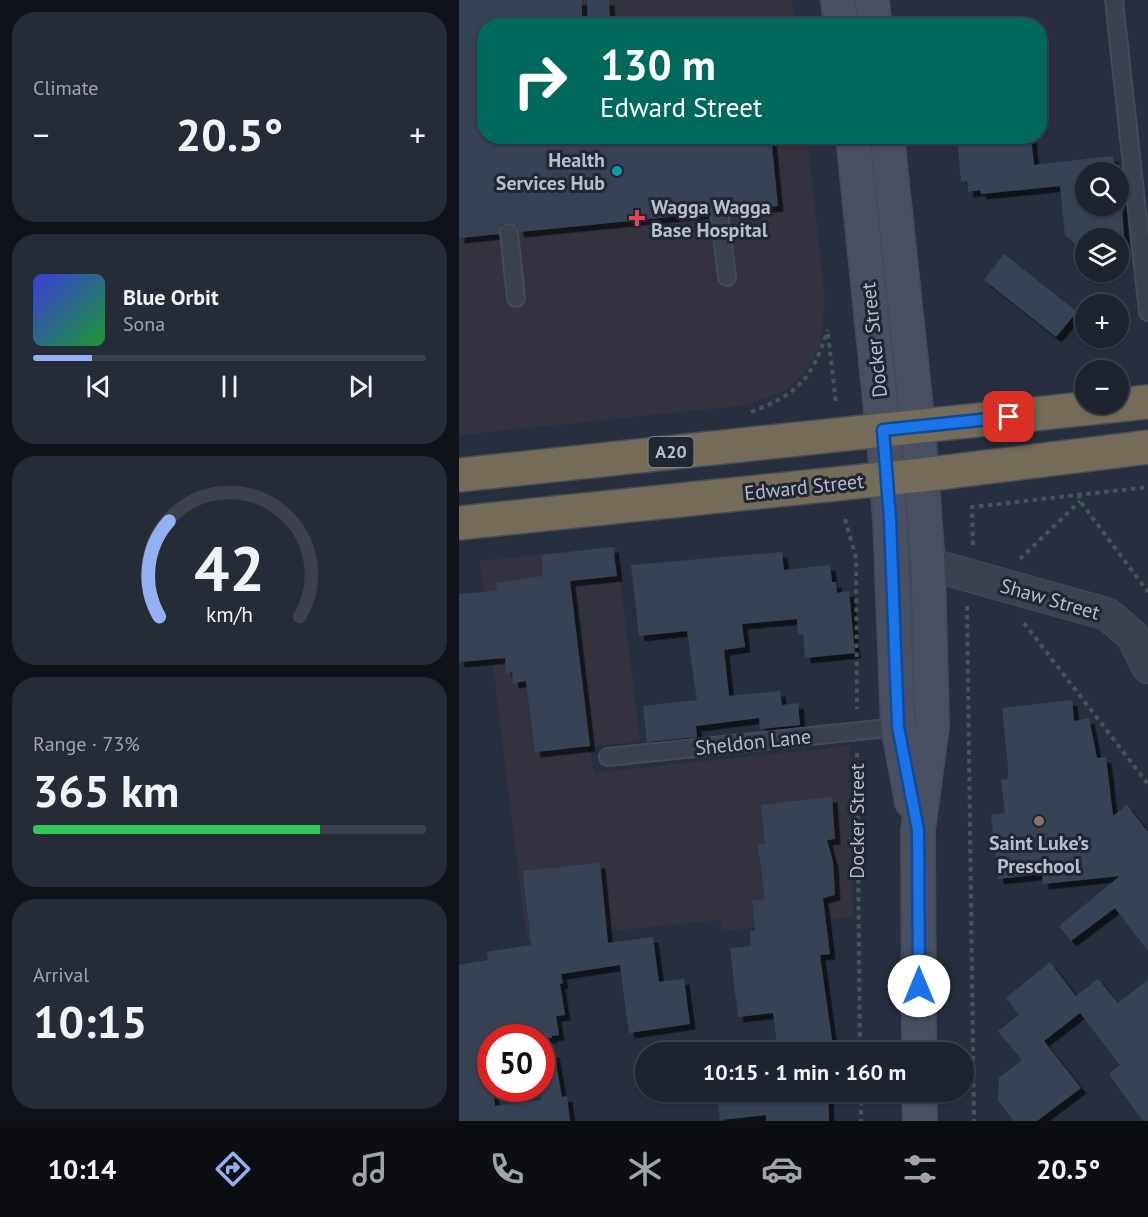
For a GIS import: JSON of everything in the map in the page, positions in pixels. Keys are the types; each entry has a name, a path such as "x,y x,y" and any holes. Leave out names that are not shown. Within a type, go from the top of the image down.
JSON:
{"highway":[{"name":"A20","path":"459,475 1148,402"},
{"name":"Edward Street","path":"459,523 887,479 1148,447"}],"main road":[{"path":"838,0 840,18"},
{"path":"872,0 874,18"},
{"name":"Docker Street","path":"854,144 887,479 898,727 918,830"},
{"name":"Docker Street","path":"888,144 918,427 928,564 932,726 918,830 919,1042"},
{"path":"919,1102 920,1121"}],"street":[{"name":"Shaw Street","path":"928,564 978,593 1107,614 1132,635 1148,667"}],"lane":[{"path":"1114,0 1148,312"},
{"path":"719,212 727,276"},
{"path":"509,233 516,298"},
{"name":"Sheldon Lane","path":"608,757 898,727"}],"path":[{"path":"746,413 783,399 805,380 819,357 828,330 836,406"},
{"path":"974,1121 978,593 972,507 1148,487"},
{"path":"1079,494 1080,501 1148,592"},
{"path":"978,593 1080,501"},
{"name":"Docker Street","path":"845,519 856,558 860,1042"},
{"path":"1023,623 1148,784"},
{"path":"861,1102 861,1121"}],"shaded area":[{"name":"Wagga Wagga Base Hospital","path":"459,0 792,0 794,18 477,18 477,144 808,144 825,300 820,346 807,370 784,391 746,405 459,435"},
{"path":"616,547 640,741 589,747 594,773 849,746 853,917 722,931 720,920 527,939 480,561"}],"building":[{"name":"Health Services Hub","path":"459,0 582,0 582,18 477,18 477,144 772,144 778,206 729,211 727,205 718,202 712,204 709,213 519,232 517,226 508,223 502,225 499,234 459,238"},
{"path":"587,0 609,0 610,18 588,18"},
{"path":"958,144 1032,144 1034,165 1113,156 1113,162 1075,162 1075,216 1123,216 1123,228 1075,228 1075,244 1065,235 1060,186 981,194 980,190 968,192 967,181 961,182"},
{"path":"1004,254 1075,310 1075,314 1056,337 984,280"},
{"path":"613,547 617,576 570,581 590,746 535,752 526,681 513,683 512,672 506,673 505,658 459,662 459,594 497,591 496,583 543,576 542,555"},
{"path":"782,552 784,570 830,565 832,582 836,582 837,593 849,591 855,653 805,658 803,634 798,635 797,619 742,624 745,647 724,650 729,696 780,691 782,705 798,703 800,725 760,729 759,718 696,726 697,737 647,742 643,706 697,700 687,631 639,636 631,565"},
{"path":"1072,700 1074,721 1089,718 1097,758 1106,757 1113,816 1127,805 1148,832 1148,951 1115,908 1071,941 1059,926 1120,876 1043,884 1042,874 998,879 991,815 1005,813 1001,780 1008,779 1008,766 1002,708"},
{"path":"832,797 835,839 827,840 833,862 835,895 823,898 830,954 820,955 832,1040 777,1042 773,1013 738,1017 730,948 751,946 750,931 755,931 752,901 765,899 758,845 765,844 761,805"},
{"path":"600,863 608,943 653,937 659,982 684,979 690,1024 629,1033 620,965 561,974 563,983 560,984 565,1015 556,1016 559,1035 555,1036 555,1024 477,1024 477,1102 495,1102 495,1106 526,1102 555,1102 555,1058 562,1097 567,1096 570,1121 459,1121 459,965 488,960 487,952 531,945 523,871"},
{"path":"1050,962 1076,996 1098,979 1118,1003 1148,980 1148,1121 1143,1121 1109,1074 1120,1065 1080,1013 1044,1041 1081,1088 1037,1121 1014,1121 998,1100 999,1078 1022,1060 998,1031 1019,1015 1006,998"},
{"path":"718,1102 828,1102 829,1121 766,1121 766,1115 720,1120"}],"place":[{"name":"Health Services Hub","path":"617,171"},
{"name":"Wagga Wagga Base Hospital","path":"637,218"},
{"name":"Saint Luke’s Preschool","path":"1039,821"}],"route":[{"path":"919,986 918,830 898,727 890,519 883,430 1009,417"}]}
